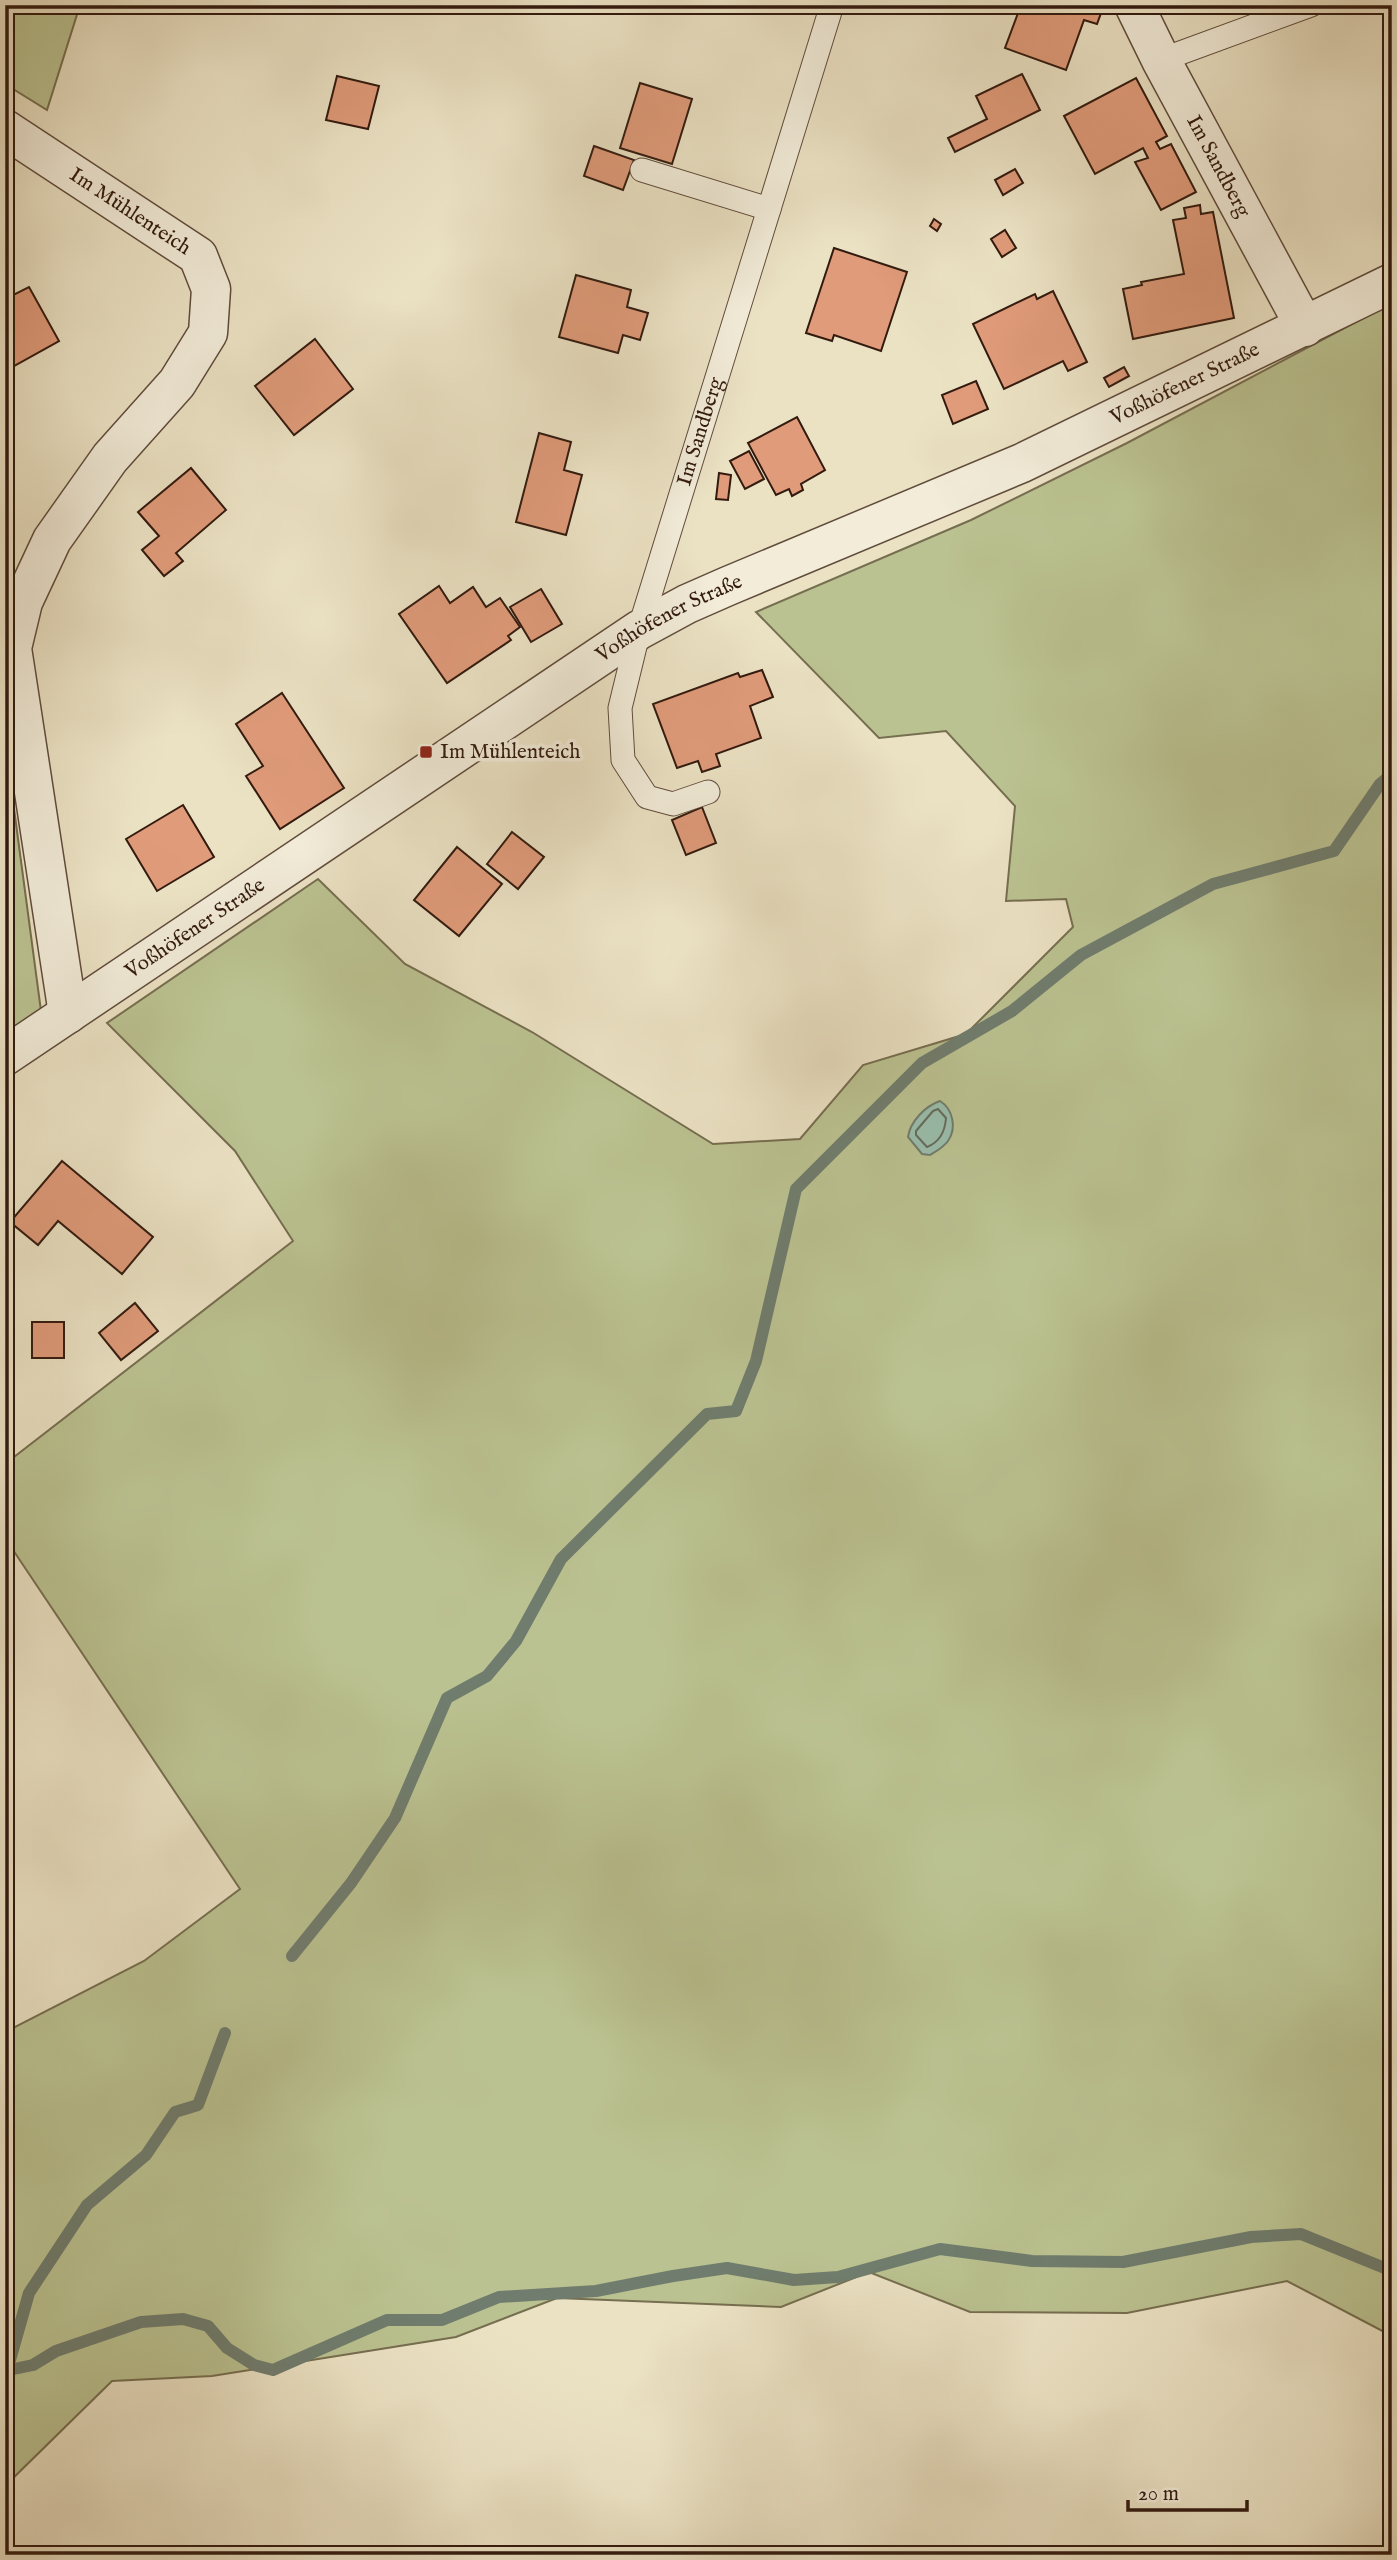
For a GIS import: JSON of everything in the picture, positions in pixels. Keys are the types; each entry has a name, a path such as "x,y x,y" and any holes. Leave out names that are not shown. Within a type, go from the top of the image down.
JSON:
{"street":[{"name":"Im Sandberg","path":"1134,5 1305,327"},
{"name":"Im Mühlenteich","path":"5,129 198,256 211,289 208,333 177,383 110,458 52,540 23,602 12,648 68,1014"},
{"name":"Voßhöfener Straße","path":"5,1056 639,630 728,586 1022,463 1392,283"}],"lane":[{"name":"Im Sandberg","path":"708,792 673,804 647,797 623,760 620,708 639,630 832,5"},
{"path":"1161,60 1311,5"},
{"path":"642,170 769,209"}],"shaded area":[{"path":"5,5 80,5 47,110 5,84"},
{"path":"1392,303 1392,2336 1287,2281 1127,2313 970,2312 869,2272 781,2307 557,2298 456,2337 212,2376 112,2381 5,2486 5,2032 144,1961 240,1889 5,1538 5,1464 293,1241 235,1151 107,1023 318,879 405,964 532,1032 713,1144 800,1139 863,1065 966,1034 1073,927 1066,899 1006,901 1015,806 946,731 879,738 756,612 971,520 1127,443"},
{"path":"5,741 41,1011 5,1034"}],"water":[{"path":"940,1101 951,1114 951,1136 937,1151 930,1155 922,1154 908,1137 909,1131 919,1115"}],"building":[{"path":"1021,5 1104,5 1097,24 1084,20 1066,70 1005,48"},
{"path":"1022,74 1040,110 955,152 948,138 987,119 976,96"},
{"path":"337,76 379,86 368,129 326,120"},
{"path":"1136,78 1167,136 1156,142 1160,149 1171,144 1196,192 1161,210 1135,162 1148,158 1143,148 1095,174 1064,116"},
{"path":"640,83 692,99 672,164 620,148"},
{"path":"594,146 634,160 623,190 584,176"},
{"path":"1015,169 1023,183 1003,195 995,180"},
{"path":"1200,205 1201,214 1213,212 1234,318 1133,339 1123,289 1142,285 1141,282 1184,274 1173,220 1186,218 1184,208"},
{"path":"934,219 941,224 937,231 930,226"},
{"path":"1005,230 1016,248 1002,257 991,239"},
{"path":"834,248 907,272 881,351 834,335 832,341 806,333"},
{"path":"576,275 631,290 627,307 648,313 640,340 623,335 618,353 559,337"},
{"path":"29,287 59,341 5,371 5,299"},
{"path":"1053,291 1087,362 1068,371 1063,361 1004,389 973,324 1035,294 1037,299"},
{"path":"315,339 353,389 294,435 255,386"},
{"path":"1124,367 1129,376 1109,387 1104,378"},
{"path":"976,381 988,409 953,424 942,395"},
{"path":"797,417 825,470 801,484 803,490 792,496 789,489 776,495 748,443"},
{"path":"539,433 571,442 564,470 582,475 566,535 516,522"},
{"path":"749,451 764,479 745,489 730,461"},
{"path":"191,468 226,510 176,553 183,561 164,576 142,550 159,536 138,512"},
{"path":"719,473 731,475 728,500 716,499"},
{"path":"439,586 450,603 473,587 486,607 500,598 520,627 508,636 511,640 447,683 399,614"},
{"path":"541,589 562,624 531,642 510,607"},
{"path":"762,670 773,697 750,706 761,738 716,754 720,766 702,772 698,761 677,768 653,704 738,673 740,677"},
{"path":"282,693 344,788 280,829 246,776 263,766 236,724"},
{"path":"183,805 214,857 157,891 126,839"},
{"path":"702,807 716,843 686,855 672,820"},
{"path":"512,832 544,857 518,889 487,864"},
{"path":"457,847 502,884 459,936 414,900"},
{"path":"62,1161 153,1237 122,1274 58,1221 38,1245 10,1222"},
{"path":"135,1303 158,1331 121,1360 99,1333"},
{"path":"32,1322 64,1322 64,1358 32,1358"}],"waterway":[{"path":"292,1956 351,1883 395,1818 447,1698 487,1676 516,1641 561,1559 707,1414 736,1411 756,1361 796,1189 922,1063 1012,1011 1081,955 1213,884 1334,851 1380,784 1392,774"},
{"path":"6,2374 29,2293 87,2205 146,2155 175,2112 198,2105 225,2033"},
{"path":"9,2370 33,2365 56,2351 141,2322 183,2319 208,2326 227,2348 254,2365 273,2370 387,2320 442,2320 499,2297 596,2291 727,2268 794,2280 838,2277 940,2249 1032,2261 1123,2262 1251,2237 1301,2234 1392,2271"}],"place":[{"name":"Im Mühlenteich","path":"426,752"}]}
